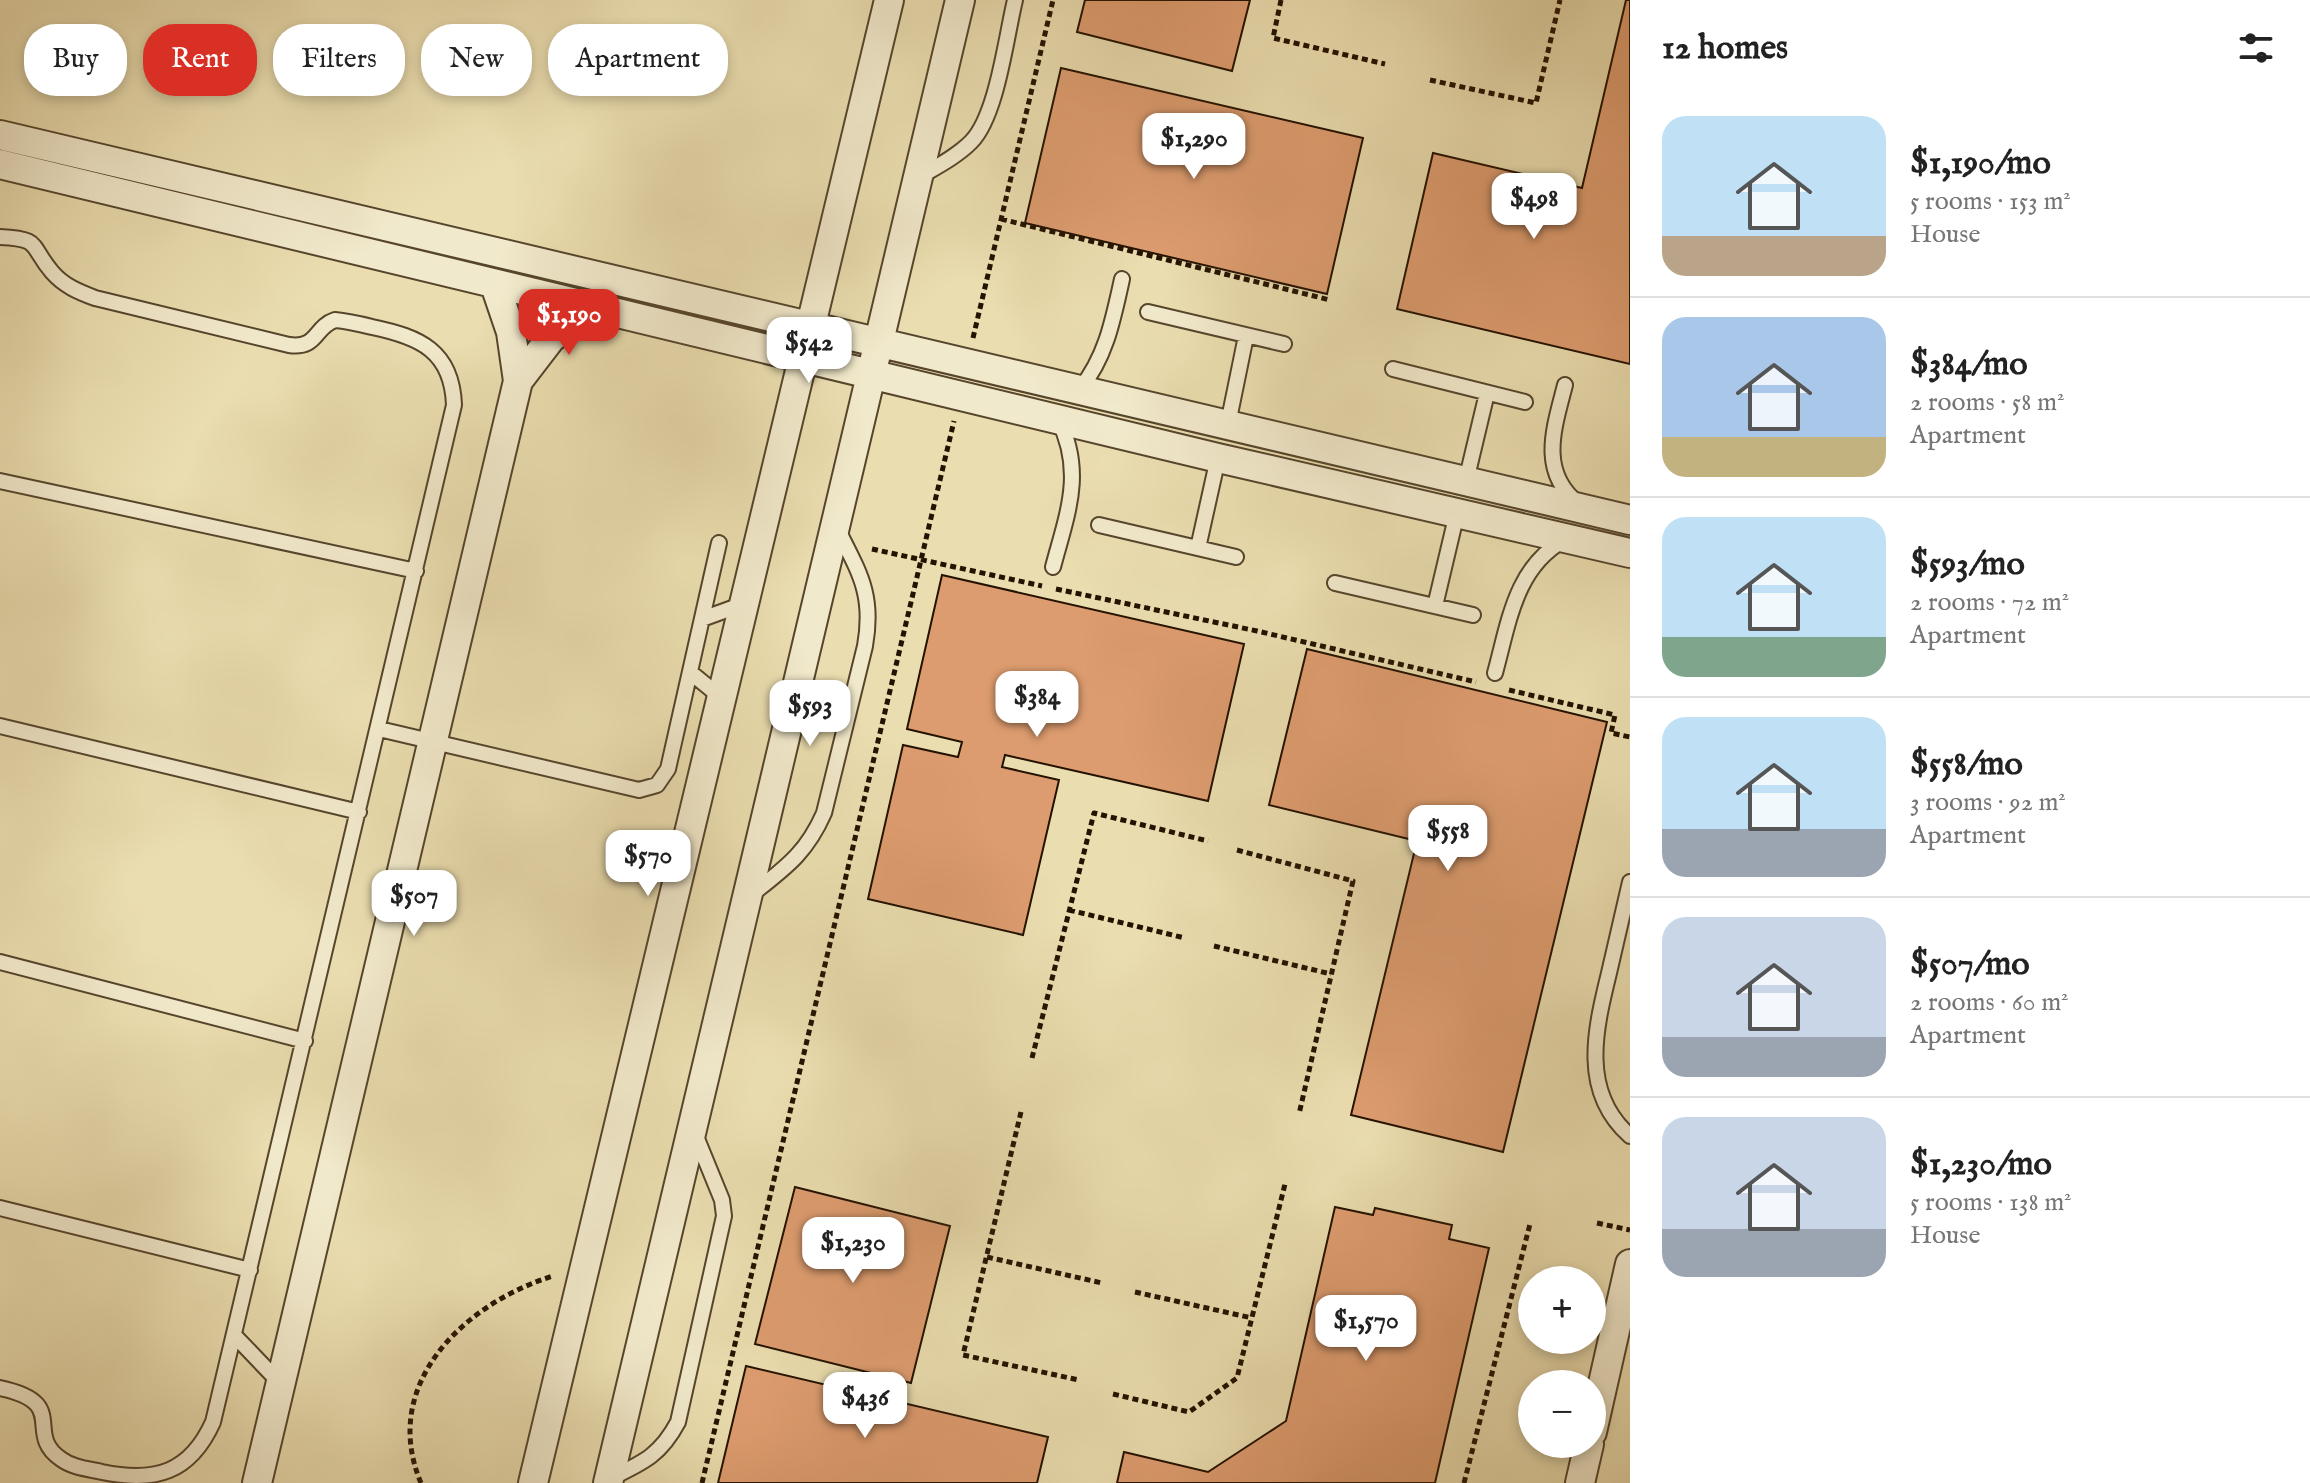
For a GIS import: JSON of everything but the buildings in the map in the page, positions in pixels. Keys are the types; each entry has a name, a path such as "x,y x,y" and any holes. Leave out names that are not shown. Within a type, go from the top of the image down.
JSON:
{"street":[{"path":"533,1483 889,0"},
{"path":"608,1481 747,898 840,534 871,373 960,0"},
{"path":"0,135 1630,520"},
{"path":"0,164 1218,458 1630,553"},
{"path":"257,1483 518,381 511,332 495,285"},
{"path":"518,381 551,338 594,307"},
{"path":"1606,1370 1630,1264"},
{"path":"1580,1483 1586,1458"}],"lane":[{"path":"918,178 957,153 982,129 990,108 1015,0"},
{"path":"0,237 17,237 32,243 54,275 71,288 95,298 289,345 306,345 319,334 322,327 335,320 396,332 423,343 443,364 454,391 454,405 416,571 213,1422 205,1439 178,1466 149,1477 118,1475 62,1460 47,1443 39,1405 25,1394 0,1388"},
{"path":"1080,389 1106,346 1122,279"},
{"path":"1148,312 1284,344"},
{"path":"1228,424 1246,336"},
{"path":"1393,369 1525,402"},
{"path":"1565,385 1553,432 1552,462 1565,491 1589,510"},
{"path":"1466,481 1487,393"},
{"path":"1053,567 1071,498 1074,469 1066,435 1057,419"},
{"path":"1198,548 1218,458"},
{"path":"0,481 416,571"},
{"path":"1435,606 1457,513"},
{"path":"1099,525 1236,557"},
{"path":"747,898 802,852 814,837 824,813 869,624 865,586 840,534"},
{"path":"1495,680 1519,586 1539,557 1567,539"},
{"path":"379,729 649,790 657,785 668,769 719,543"},
{"path":"1335,583 1473,615"},
{"path":"702,619 746,603"},
{"path":"690,672 723,699"},
{"path":"0,726 359,812"},
{"path":"1630,882 1594,1044 1597,1082 1604,1100 1613,1117 1630,1136"},
{"path":"0,962 305,1041"},
{"path":"608,1481 652,1458 667,1442 678,1422 724,1216 722,1200 693,1127"},
{"path":"0,1208 250,1270"},
{"path":"234,1335 280,1383"}],"path":[{"path":"968,363 1053,0"},
{"path":"1281,0 1273,38 1385,64"},
{"path":"1430,80 1536,103 1560,0"},
{"path":"1001,219 1330,300"},
{"path":"702,1483 960,395"},
{"path":"840,534 921,560 1257,631 1481,684"},
{"path":"1495,680 1615,715 1611,733 1630,737"},
{"path":"1032,1058 1094,813 1208,841"},
{"path":"1237,850 1353,881 1299,1114"},
{"path":"1069,910 1185,938"},
{"path":"1214,946 1331,974"},
{"path":"1021,1112 963,1355 1079,1380"},
{"path":"1113,1394 1189,1412 1237,1378 1285,1184"},
{"path":"1597,1223 1630,1230"},
{"path":"1464,1483 1530,1224"},
{"path":"987,1257 1102,1283"},
{"path":"421,1483 413,1458 412,1418 419,1388 431,1360 460,1328 494,1301 538,1281 585,1269"},
{"path":"1135,1292 1252,1318"}]}
